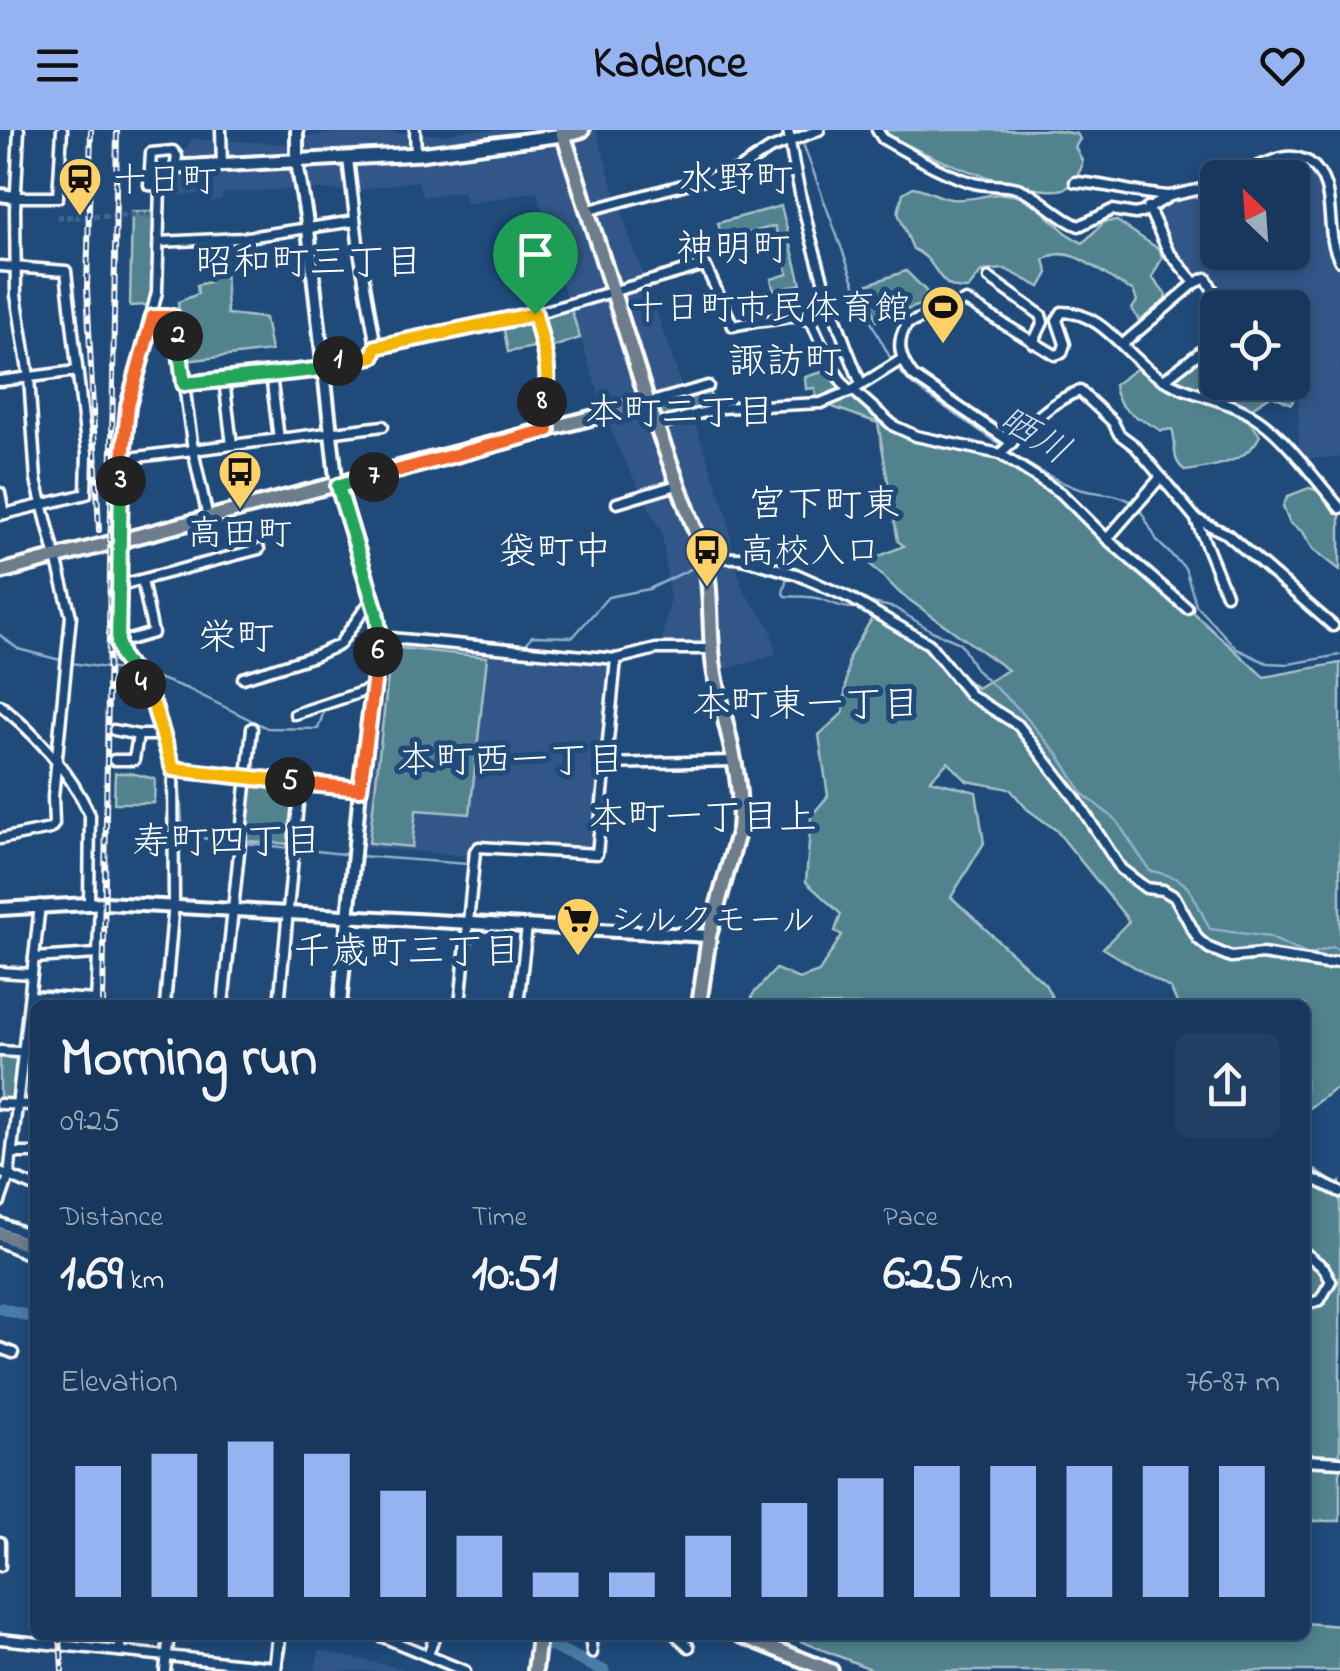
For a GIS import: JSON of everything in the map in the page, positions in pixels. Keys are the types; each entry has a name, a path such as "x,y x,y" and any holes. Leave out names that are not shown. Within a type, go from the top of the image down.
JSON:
{"main road":[{"path":"176,167 416,154 582,130"},
{"path":"562,132 648,403 705,557 713,612 712,649 741,808 740,829 709,936 700,1000"},
{"path":"0,572 648,403"},
{"path":"0,1234 30,1246"},
{"path":"535,1671 538,1640"},
{"path":"753,1640 831,1671"}],"street":[{"path":"0,840 52,826 71,616 36,480 29,377 14,268 19,130"},
{"path":"0,195 58,197 62,130"},
{"path":"221,130 222,166"},
{"path":"298,130 297,162 338,486 380,637 360,789 340,1000"},
{"path":"415,130 416,154"},
{"path":"788,130 796,140 854,389"},
{"path":"586,211 721,176 819,130"},
{"path":"877,130 883,140 978,185 1019,188 1079,226 1104,212 1136,214 1170,196 1200,189"},
{"path":"160,186 150,184 150,153 173,151 177,156 176,167 160,186 153,317 128,406 121,459 122,585 118,644 122,657 154,706 173,769 174,907 165,1000"},
{"path":"184,384 271,375 373,356 376,347 348,159"},
{"path":"1278,160 1304,160"},
{"path":"1310,163 1326,174 1336,203 1335,247 1340,261"},
{"path":"1075,182 1170,196"},
{"path":"1148,207 1168,251 1195,283"},
{"path":"159,242 241,238 355,222"},
{"path":"376,347 535,314 705,265 732,326 764,318 797,316 812,323 832,367 894,426 916,436 1000,454 1061,493 1187,608"},
{"path":"0,266 66,271 86,453 86,494 2,514 0,492"},
{"path":"989,278 1041,314 1043,322 1033,344"},
{"path":"1123,344 1195,283 1206,278 1213,290"},
{"path":"1012,443 912,376 899,361 900,339 907,324 966,301 1055,355 1062,353 1065,344 1057,320 1062,312 1075,312 1116,336 1145,367 1164,380 1264,423 1340,508"},
{"path":"535,314 547,372 548,390 542,402 548,430"},
{"path":"153,317 175,318 193,450 209,520"},
{"path":"1164,380 1200,353"},
{"path":"656,426 721,408 821,403 854,389 899,361"},
{"path":"0,380 76,371"},
{"path":"271,375 279,438"},
{"path":"224,380 232,444"},
{"path":"648,403 708,386"},
{"path":"1000,454 1054,406 1080,391 1135,446 1196,519 1226,594"},
{"path":"121,459 383,426"},
{"path":"1107,539 1161,477"},
{"path":"617,504 677,485"},
{"path":"1196,519 1227,534 1333,626"},
{"path":"122,585 259,549"},
{"path":"705,557 740,558 796,574 852,599 929,644 970,694 1018,724 1063,782 1121,869 1146,888 1163,890 1175,897 1198,939 1209,948 1231,956 1262,954 1326,964 1340,960"},
{"path":"118,644 153,633 142,580"},
{"path":"243,678 339,645 372,599"},
{"path":"380,637 616,659 656,649 712,649"},
{"path":"460,1000 476,851 480,847 597,854 616,659"},
{"path":"294,714 374,688"},
{"path":"0,705 57,760 90,815 96,1000"},
{"path":"223,1000 252,728"},
{"path":"114,730 163,735"},
{"path":"114,760 134,760 138,735"},
{"path":"605,764 734,761"},
{"path":"173,769 360,789"},
{"path":"279,1000 300,783"},
{"path":"0,909 95,903 709,936"},
{"path":"0,1202 12,1152 40,905"},
{"path":"519,1000 527,926"},
{"path":"34,958 97,954"},
{"path":"0,972 32,974"},
{"path":"30,996 68,1000"},
{"path":"0,1051 30,1053"},
{"path":"0,1104 30,1105"},
{"path":"12,1152 30,1153"},
{"path":"5,1174 30,1185"},
{"path":"1310,1178 1340,1192"},
{"path":"0,1223 30,1235"},
{"path":"0,1242 30,1254"},
{"path":"1310,1257 1324,1268 1331,1281 1320,1300 1310,1303"},
{"path":"0,1348 13,1353"},
{"path":"1310,1460 1340,1462"},
{"path":"0,1542 0,1566"},
{"path":"0,1639 275,1669 278,1640"},
{"path":"120,1640 120,1651"},
{"path":"166,1671 169,1640"},
{"path":"390,1640 464,1671"},
{"path":"428,1655 433,1640"},
{"path":"591,1640 592,1653"},
{"path":"681,1640 688,1647"}],"shaded area":[{"path":"467,130 596,130 727,514 744,592 770,626 776,655 709,674 706,654 659,652 670,600 662,533 615,442 552,254 537,191 466,204 463,191 423,197 417,181 352,191 222,193 222,200 211,201 210,194 164,196 175,177 185,174 182,154 192,139 294,144 300,137 358,131 448,135"},
{"path":"1310,167 1321,174 1332,204 1330,251 1340,269 1340,458 1299,458 1298,400 1310,400 1310,290 1216,290 1210,281 1191,272 1174,250 1154,210 1156,205 1180,195 1200,192 1200,270 1310,270"},
{"path":"389,645 611,665 594,850 472,842 470,856 363,847"},
{"path":"319,1650 412,1671 315,1671"}],"green space":[{"path":"884,130 1052,130 1077,134 1080,139 1075,147 1082,166 1068,187 1032,188 945,162"},
{"path":"913,187 951,199 1003,194 1020,197 1083,243 1104,222 1117,221 1160,250 1162,258 1152,277 1166,295 1164,304 1141,324 1132,309 1137,301 1133,290 1090,264 1066,255 1044,260 1048,273 1040,287 1005,269 982,271 968,289 949,285 929,260 913,249 898,213 903,193"},
{"path":"781,206 801,284 774,291 771,279 788,274 775,226 722,240 718,223"},
{"path":"132,212 153,212 155,284 149,305 130,306"},
{"path":"224,242 227,314 265,318 271,351 184,361 178,302 198,294 197,285 209,282 206,244"},
{"path":"906,271 928,293 920,305 877,321 863,286"},
{"path":"571,309 580,338 547,349 540,317"},
{"path":"534,318 539,346 508,352 503,324"},
{"path":"1200,357 1200,400 1264,400 1249,410 1249,421 1260,435 1238,458 1186,471 1176,457 1172,429 1161,431 1125,409 1114,385 1136,369 1161,385"},
{"path":"829,370 843,389 816,399 815,388 806,389 805,377"},
{"path":"708,391 717,405 663,419 659,404"},
{"path":"849,392 894,426 1000,454 1072,503 1264,677 1340,663 1340,1085 1310,1107 1310,1000 1176,1000 1171,989 1103,948 1129,921 1056,830 1027,809 1010,789 967,781 948,762 930,780 976,792 984,843 951,897 1045,984 1053,1000 751,1000 776,969 799,979 819,972 842,935 835,931 841,914 806,882 811,816 828,796 819,735 843,713 849,657 874,615 919,642 977,688 1008,670 901,594 867,561 904,546 898,541 878,423 821,403"},
{"path":"1309,488 1320,491 1340,513 1340,570 1313,549 1303,532 1290,523 1283,506 1288,496"},
{"path":"399,648 487,657 470,814 416,810 412,847 369,843 391,651"},
{"path":"115,773 155,779 154,803 114,803"},
{"path":"252,781 296,785 291,844 246,841"},
{"path":"0,1055 18,1056 20,1060 14,1102 0,1101"},
{"path":"1310,1166 1337,1185 1340,1182 1340,1457 1310,1456"},
{"path":"1310,1467 1340,1467 1340,1521 1310,1521"},
{"path":"1310,1623 1340,1626 1340,1671 876,1671 798,1640 1310,1640"}],"waterway":[{"name":"晒川","path":"798,130 864,309 892,361"},
{"name":"晒川","path":"897,368 911,384 1002,446"},
{"name":"晒川","path":"1008,451 1070,485 1133,503"},
{"name":"晒川","path":"1139,508 1158,542 1185,568 1196,605 1237,649 1267,663 1289,664 1340,655"},
{"path":"726,562 787,577 785,596 816,598 851,608 869,602 895,608 960,643 976,670 1019,709 1060,757 1083,794 1116,820 1150,871 1175,878 1189,889 1210,929 1269,937 1308,955 1333,947 1340,951"},
{"path":"523,648 532,636 573,637 608,597 649,589 699,565"},
{"path":"0,635 18,649 64,661"},
{"path":"398,642 409,644"},
{"path":"71,663 128,671"},
{"path":"136,672 149,681 178,767"},
{"path":"144,673 188,689 267,728 318,729 325,708"},
{"path":"179,774 183,836 352,855"},
{"path":"360,856 468,864"},
{"path":"0,1308 30,1317"},
{"path":"539,1640 604,1671"}],"tunnel":[{"path":"57,217 150,215"}],"railway":[{"path":"91,130 87,288 99,530"},
{"path":"103,1000 117,130"},
{"path":"60,1640 62,1671"}],"place":[{"name":"十日町","path":"80,217"},
{"name":"十日町市民体育館","path":"943,345"},
{"name":"高田町","path":"240,510"},
{"name":"高校入口","path":"707,588"},
{"name":"シルクモール","path":"578,957"}],"district":[{"name":"水野町","path":"736,178"},
{"name":"神明町","path":"733,247"},
{"name":"昭和町三丁目","path":"309,261"},
{"name":"諏訪町","path":"785,360"},
{"name":"本町二丁目","path":"680,411"},
{"name":"宮下町東","path":"824,503"},
{"name":"袋町中","path":"555,550"},
{"name":"栄町","path":"236,636"},
{"name":"本町東一丁目","path":"806,703"},
{"name":"本町西一丁目","path":"511,759"},
{"name":"本町一丁目上","path":"703,816"},
{"name":"寿町四丁目","path":"227,840"},
{"name":"千歳町三丁目","path":"407,950"}],"route":[{"path":"535,314 547,372 548,390 542,402 548,430 338,486 376,611 380,637 360,789 173,769 154,706 122,657 118,644 122,585 121,459 128,406 153,317 175,318 184,384 324,369 324,364 373,356 376,347 535,314"}]}
